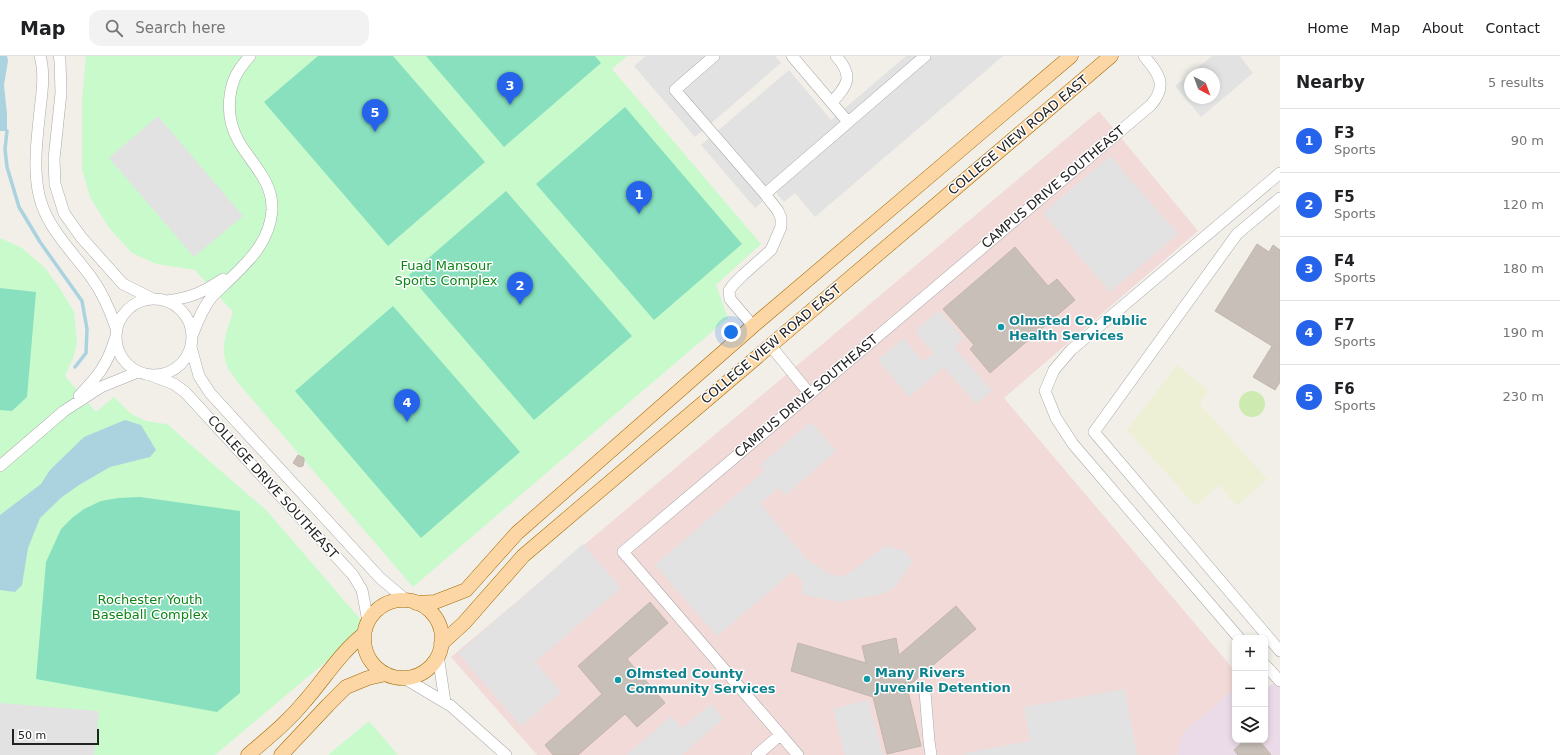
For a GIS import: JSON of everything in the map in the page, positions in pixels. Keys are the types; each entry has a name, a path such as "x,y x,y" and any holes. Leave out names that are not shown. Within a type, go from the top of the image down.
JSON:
{"main road":[{"name":"COLLEGE VIEW ROAD EAST","path":"411,602 435,602 466,590 517,533 753,326 1070,56"},
{"name":"COLLEGE VIEW ROAD EAST","path":"440,649 523,556 1111,56"},
{"path":"248,755 285,724 342,654 366,628 375,612 384,605 395,601 411,602 424,606 436,619 441,635 440,649 430,667 418,675 404,678 395,677 376,668 368,658 364,646 366,628"},
{"path":"281,755 328,704 346,687 368,678 386,674"}],"street":[{"path":"40,56 42,63 42,92 36,170 39,196 49,220 63,242 91,277 104,299 116,333 118,352 121,357 126,364 138,372 150,375 164,374 176,368 185,360 192,336 201,315 211,298 247,263 261,246 269,227 272,209 270,192 263,176 238,141 232,125 229,106 231,87 235,75 242,64 250,56"},
{"path":"59,56 61,93 54,159 55,184 64,213 81,237 123,284 153,299 167,301 188,298 204,291 247,263"},
{"path":"714,56 675,90 765,194 778,211 781,218 781,227 771,250 743,274 729,291 730,299 753,326"},
{"path":"792,56 848,122"},
{"path":"832,102 844,89 847,79 845,69 836,56"},
{"path":"765,194 925,56"},
{"name":"CAMPUS DRIVE SOUTHEAST","path":"798,755 623,552 1150,105 1156,98 1161,84 1158,73 1144,56"},
{"path":"1236,635 1073,444 1056,418 1045,391 1054,370 1070,350 1280,173"},
{"path":"1280,198 1237,234 1094,432 1280,651"},
{"path":"0,466 64,411 100,374 110,355 122,316 127,309 139,302 153,299"},
{"path":"167,301 175,305 185,315 189,321 192,336"},
{"path":"770,345 809,393"},
{"name":"COLLEGE DRIVE SOUTHEAST","path":"190,347 199,376 210,393 380,578 411,602"},
{"path":"64,411 101,387 138,372"},
{"name":"COLLEGE DRIVE SOUTHEAST","path":"150,375 174,384 190,396 353,574 362,590 366,628"},
{"path":"440,649 445,702"},
{"path":"1268,668 1280,681"},
{"path":"404,678 451,706 506,755"},
{"path":"925,692 928,741 931,755"},
{"path":"757,755 780,734"}],"shaded area":[{"path":"646,56 775,56 781,63 695,137 634,66"},
{"path":"906,56 1003,56 815,217 795,193 784,202 775,191 755,208 701,145 789,70 831,120"},
{"path":"1212,56 1240,56 1253,73 1220,101 1220,68 1197,68"},
{"path":"1184,79 1184,97 1175,86"},
{"path":"1190,104 1216,104 1201,117"},
{"path":"1099,111 1198,231 1004,398 1232,667 1232,691 1183,733 1177,755 537,755 451,657"},
{"path":"158,116 243,216 194,257 109,158"},
{"path":"1110,156 1178,234 1110,292 1043,213"},
{"path":"939,310 963,338 954,347 992,391 976,404 944,367 909,397 878,360 903,338 923,362 934,353 915,331"},
{"path":"811,422 836,451 786,495 778,488 760,504 807,559 831,575 844,576 885,546 904,551 913,561 894,588 882,594 838,602 802,594 803,581 792,572 717,636 655,565 764,471 760,465"},
{"path":"583,544 621,588 535,662 561,692 521,726 458,653"},
{"path":"1276,681 1280,686 1280,755 1177,755 1183,733 1232,691 1232,743 1268,743 1268,688"},
{"path":"1125,689 1137,755 966,755 965,753 1030,741 1024,707"},
{"path":"868,700 883,755 845,755 833,709"},
{"path":"0,703 99,711 94,755 0,755"},
{"path":"711,704 723,719 682,755 627,755 671,716 682,728"}],"green space":[{"name":"Fuad Mansour Sports Complex","path":"86,56 627,56 612,69 761,244 716,285 728,318 413,587 239,384 229,370 225,361 224,347 226,332 233,312 195,270 156,264 132,253 109,228 90,197 82,169 82,100"},
{"path":"318,56 393,56 485,162 388,246 264,102"},
{"path":"426,56 595,56 601,63 504,147"},
{"path":"625,107 742,244 654,320 536,184"},
{"path":"506,191 632,336 534,420 409,275"},
{"name":"Rochester Youth Baseball Complex","path":"0,238 22,248 45,268 59,287 74,312 77,342 74,356 65,376 96,412 114,397 132,414 143,420 167,424 267,511 367,627 215,755 0,755"},
{"path":"0,288 36,292 27,397 12,411 0,410"},
{"path":"393,306 520,452 421,538 295,391"},
{"path":"1177,365 1209,391 1199,403 1267,479 1237,506 1219,485 1196,506 1127,430"},
{"path":"1252,391 1261,395 1265,404 1261,413 1252,417 1243,413 1239,404 1243,395"},
{"path":"140,497 240,511 240,693 217,712 36,679 46,562 61,529 84,509 101,501 118,498"},
{"path":"369,721 398,755 328,755"}],"water":[{"path":"0,56 7,56 8,61 4,85 7,131 0,131"},
{"path":"125,420 141,425 156,450 150,457 110,467 62,497 40,518 28,548 22,585 15,592 0,590 0,515 41,484 50,470 84,437"}],"building":[{"path":"1257,244 1269,252 1273,245 1280,250 1280,382 1275,390 1253,377 1272,346 1215,311"},
{"name":"Olmsted Co. Public Health Services","path":"1015,247 1048,286 1057,279 1075,300 990,373 970,349 974,345 943,309"},
{"path":"298,455 304,458 303,466 299,467 293,463"},
{"name":"Olmsted County Community Services","path":"650,602 668,623 627,659 665,703 637,727 625,714 578,755 553,755 545,745 602,694 578,666"},
{"name":"Many Rivers Juvenile Detention","path":"956,606 976,629 907,687 921,746 887,754 873,697 791,671 798,643 866,663 862,646 896,638 899,655"},
{"path":"1242,743 1261,743 1271,755 1238,755 1234,750"}],"waterway":[{"path":"7,131 5,149 7,167 19,207 40,242 82,301 87,329 86,353 75,367"}],"place":[{"name":"F4","path":"510,105"},
{"name":"F6","path":"375,132"},
{"name":"F3","path":"639,214"},
{"name":"F5","path":"520,305"},
{"name":"Olmsted Co. Public Health Services","path":"1001,327"},
{"name":"F7","path":"407,422"},
{"name":"Many Rivers Juvenile Detention","path":"867,679"},
{"name":"Olmsted County Community Services","path":"618,680"}]}
